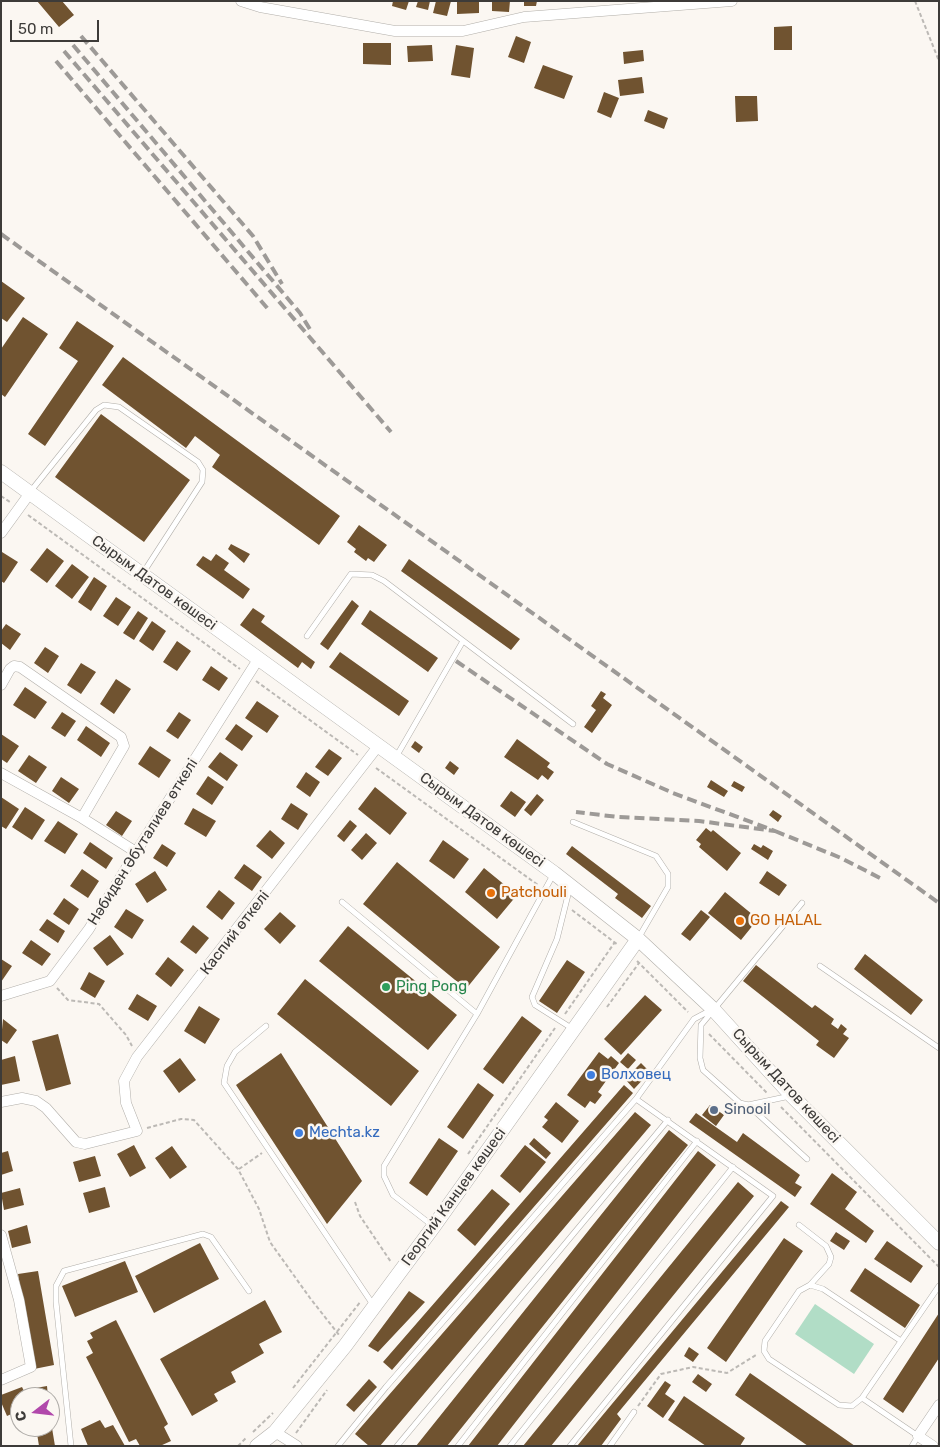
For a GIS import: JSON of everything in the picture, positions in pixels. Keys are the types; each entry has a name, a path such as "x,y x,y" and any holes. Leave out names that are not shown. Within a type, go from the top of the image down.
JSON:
{"main road":[{"name":"Сырым Датов көшесі","path":"1,472 554,873 638,939 713,1009 792,1096 939,1243"},
{"name":"Георгий Канцев көшесі","path":"257,1446 275,1432 345,1346 434,1226 638,939"}],"street":[{"path":"241,1 260,8 395,31 463,31 524,17 732,1"},
{"path":"1,533 30,493"},
{"name":"Нәбиден Әбуталиев өткелі","path":"50,981 89,929 259,658"},
{"path":"1,685 10,669 14,666 20,667 121,736 124,746 82,818"},
{"name":"Каспий өткелі","path":"137,1131 126,1103 124,1081 137,1057 379,746"},
{"path":"1,773 82,818 136,852"},
{"path":"1,996 50,981"},
{"path":"1,1102 22,1098 36,1101 46,1108 76,1142 85,1144 137,1131"},
{"path":"1,1235 19,1300 31,1367 1,1380"},
{"path":"933,1446 918,1436 939,1405"},
{"path":"275,1432 296,1446"}],"lane":[{"path":"30,493 96,410 104,405 118,407 198,462 203,470 202,482 142,574"},
{"path":"307,636 351,574 372,575 384,581 573,724"},
{"path":"396,758 463,641"},
{"path":"573,822 656,856 668,874 668,887 638,939"},
{"path":"434,1226 393,1195 384,1176 384,1166 477,1014 543,889 554,873"},
{"path":"570,886 557,939 532,997 535,1005 574,1030"},
{"path":"342,902 477,1014"},
{"path":"792,1096 748,1104 740,1103 703,1070 700,1058 701,1025 802,903"},
{"path":"820,966 939,1048"},
{"path":"338,1446 386,1387 636,1099 694,1019 713,1009"},
{"path":"266,1026 236,1052 227,1066 224,1083 374,1306"},
{"path":"570,1446 773,1196 697,1140 636,1099"},
{"path":"748,1104 807,1159"},
{"path":"397,1446 668,1120"},
{"path":"458,1446 697,1140"},
{"path":"510,1446 733,1167"},
{"path":"799,1225 826,1246 831,1257 829,1264 810,1286 799,1291 765,1341 764,1351 769,1359 839,1405 852,1406 862,1398 939,1286"},
{"path":"70,1446 56,1302 56,1286 64,1271 202,1234 211,1237 249,1291"},
{"path":"810,1286 824,1289 901,1341"},
{"path":"862,1398 918,1436 912,1446"},
{"path":"610,1446 634,1412"}],"path":[{"path":"915,1 939,61"},
{"path":"1,496 543,889"},
{"path":"565,905 629,952 694,1019"},
{"path":"467,1155 615,942"},
{"path":"50,981 68,1000 98,1004 126,1035 137,1057"},
{"path":"701,1025 939,1267"},
{"path":"137,1131 181,1118 194,1120 238,1169 259,1208 270,1242 345,1346"},
{"path":"238,1169 268,1149"},
{"path":"356,1202 360,1216 391,1262"},
{"path":"386,1268 396,1255"},
{"path":"288,1394 367,1294"},
{"path":"634,1412 661,1374 693,1367 727,1372 764,1351"},
{"path":"238,1446 276,1410"}],"green space":[{"path":"815,1304 874,1344 854,1374 795,1334"}],"building":[{"path":"37,1 62,1 74,15 59,27"},
{"path":"393,1 409,1 406,10 392,6"},
{"path":"418,1 430,1 428,10 416,7"},
{"path":"436,1 451,1 447,16 433,13"},
{"path":"457,1 479,1 479,13 457,14"},
{"path":"492,1 510,1 509,12 492,11"},
{"path":"524,1 537,1 536,6 524,6"},
{"path":"792,26 792,50 774,50 774,27"},
{"path":"516,36 531,42 524,63 508,57"},
{"path":"363,43 391,43 391,65 363,64"},
{"path":"432,45 433,61 408,62 407,46"},
{"path":"456,45 474,48 470,78 451,75"},
{"path":"643,50 644,61 624,64 623,52"},
{"path":"543,65 573,76 564,99 534,88"},
{"path":"642,77 644,93 620,96 618,80"},
{"path":"604,92 619,98 611,118 597,112"},
{"path":"735,96 757,96 758,121 736,122"},
{"path":"648,110 668,118 664,129 644,121"},
{"path":"1,281 25,298 7,322 1,318"},
{"path":"23,317 48,334 5,397 1,394 1,349"},
{"path":"77,321 114,346 45,446 28,434 78,361 59,348"},
{"path":"123,357 340,516 319,545 212,467 220,455 195,436 186,448 102,385"},
{"path":"101,414 190,480 144,542 55,477"},
{"path":"359,525 387,545 374,562 368,558 366,561 354,552 356,549 347,542"},
{"path":"231,544 250,554 244,563 228,549"},
{"path":"47,548 64,561 47,583 30,570"},
{"path":"2,552 18,562 4,583 1,581"},
{"path":"216,554 229,563 224,570 250,589 243,599 196,565 203,556 211,561"},
{"path":"409,559 520,639 511,650 401,571"},
{"path":"72,564 89,577 72,599 55,586"},
{"path":"94,577 107,586 91,611 78,602"},
{"path":"116,597 131,607 118,626 103,616"},
{"path":"352,600 359,606 328,650 320,644"},
{"path":"253,608 265,616 261,622 315,662 311,669 302,662 298,668 240,625"},
{"path":"370,610 438,658 428,672 361,624"},
{"path":"138,611 148,618 134,640 123,633"},
{"path":"152,621 166,631 153,651 139,641"},
{"path":"6,624 21,634 10,650 1,643 1,631"},
{"path":"177,641 191,651 177,671 163,662"},
{"path":"45,647 59,656 48,673 34,663"},
{"path":"340,652 409,701 399,716 329,667"},
{"path":"81,663 96,672 81,694 67,685"},
{"path":"211,666 228,678 219,691 202,680"},
{"path":"116,679 131,689 114,714 100,704"},
{"path":"25,687 47,702 35,719 13,705"},
{"path":"601,691 606,694 603,698 612,705 592,733 584,727 596,710 591,706"},
{"path":"257,701 279,716 267,733 245,718"},
{"path":"62,712 76,721 65,737 51,728"},
{"path":"179,712 191,720 178,739 166,731"},
{"path":"236,724 253,736 242,751 225,739"},
{"path":"86,726 110,743 101,757 77,740"},
{"path":"1,734 19,746 7,763 1,759"},
{"path":"517,739 550,763 547,767 554,772 548,780 542,775 538,780 504,757"},
{"path":"415,741 423,747 419,753 411,747"},
{"path":"150,746 171,760 159,778 138,764"},
{"path":"329,749 342,758 328,776 315,767"},
{"path":"220,752 238,765 227,781 208,767"},
{"path":"29,755 47,767 36,783 18,771"},
{"path":"450,761 459,768 454,775 445,768"},
{"path":"306,772 320,782 310,797 296,787"},
{"path":"208,776 224,787 212,805 196,794"},
{"path":"61,777 79,789 69,803 52,791"},
{"path":"711,780 728,791 724,797 707,787"},
{"path":"734,781 745,787 742,792 731,786"},
{"path":"375,787 407,813 390,835 358,809"},
{"path":"511,791 526,802 515,817 500,806"},
{"path":"537,794 544,800 531,816 524,810"},
{"path":"1,797 19,809 6,829 1,826"},
{"path":"291,803 308,814 298,830 281,819"},
{"path":"25,807 45,820 32,840 12,827"},
{"path":"193,808 216,821 206,837 184,824"},
{"path":"773,810 782,816 778,822 769,815"},
{"path":"116,811 132,821 122,836 106,825"},
{"path":"350,820 357,826 344,842 337,836"},
{"path":"58,821 78,834 65,854 44,841"},
{"path":"706,828 711,832 713,830 741,853 727,871 699,847 701,844 696,840"},
{"path":"270,830 285,843 272,859 256,846"},
{"path":"366,833 377,843 362,860 351,850"},
{"path":"443,840 469,859 454,879 429,861"},
{"path":"90,842 113,858 106,869 83,853"},
{"path":"162,844 176,853 167,867 153,858"},
{"path":"754,844 761,848 763,845 773,851 768,860 751,849"},
{"path":"572,846 651,906 642,918 615,898 618,894 566,854"},
{"path":"397,862 500,947 466,989 363,904"},
{"path":"244,864 262,877 252,891 234,878"},
{"name":"Patchouli","path":"484,868 517,895 497,919 465,892"},
{"path":"82,869 99,881 88,898 70,886"},
{"path":"155,871 167,890 147,903 135,884"},
{"path":"767,871 787,885 779,896 759,883"},
{"path":"219,890 235,903 222,920 206,907"},
{"path":"725,892 758,919 741,940 708,913"},
{"path":"64,898 79,909 69,925 53,914"},
{"path":"126,909 144,920 132,939 114,927"},
{"path":"701,910 710,917 690,941 681,934"},
{"path":"280,912 296,926 280,944 264,929"},
{"path":"47,919 65,931 58,943 39,930"},
{"path":"193,925 209,938 196,954 180,942"},
{"path":"348,926 457,1015 428,1050 319,961"},
{"path":"110,935 124,954 107,966 93,948"},
{"path":"31,940 51,954 42,966 22,953"},
{"path":"865,954 923,1000 911,1015 854,969"},
{"path":"168,957 184,970 171,987 155,974"},
{"path":"1,959 12,966 1,982"},
{"path":"567,960 585,972 557,1013 539,1001"},
{"path":"756,965 812,1008 815,1005 834,1019 831,1024 838,1029 841,1024 847,1029 843,1034 849,1038 834,1058 816,1045 819,1041 743,981"},
{"path":"89,972 105,981 95,998 80,989"},
{"path":"305,979 419,1071 391,1106 277,1014"},
{"path":"137,994 157,1006 148,1021 128,1009"},
{"path":"645,995 662,1010 621,1055 604,1039"},
{"path":"199,1006 220,1019 205,1044 184,1031"},
{"path":"522,1016 542,1031 503,1084 483,1069"},
{"path":"3,1019 17,1030 7,1044 1,1040"},
{"path":"58,1034 71,1084 46,1091 32,1041"},
{"path":"599,1052 608,1059 611,1056 619,1063 598,1092 602,1095 595,1104 590,1101 585,1108 567,1095"},
{"name":"Mechta.kz","path":"281,1053 362,1181 327,1224 236,1085"},
{"path":"628,1053 636,1060 628,1069 620,1062"},
{"path":"15,1056 20,1081 1,1085 1,1060"},
{"path":"180,1058 196,1080 179,1093 163,1071"},
{"path":"641,1063 650,1072 634,1089 625,1079"},
{"path":"478,1083 494,1095 463,1139 447,1127"},
{"path":"624,1085 633,1093 392,1370 383,1362"},
{"path":"556,1102 579,1121 562,1143 542,1127 548,1120 544,1117"},
{"path":"710,1105 724,1115 716,1126 702,1115"},
{"path":"635,1112 651,1125 380,1446 369,1446 355,1434"},
{"path":"696,1113 737,1142 743,1133 800,1175 795,1183 802,1187 795,1197 689,1122"},
{"path":"669,1130 688,1145 447,1446 416,1446"},
{"path":"439,1138 458,1151 427,1196 409,1183"},
{"path":"534,1138 551,1153 546,1159 529,1144"},
{"path":"134,1145 146,1168 130,1177 117,1154"},
{"path":"525,1145 546,1162 520,1193 500,1176"},
{"path":"172,1146 187,1167 170,1179 155,1158"},
{"path":"8,1151 13,1171 1,1175 1,1153"},
{"path":"698,1151 716,1165 497,1446 468,1446"},
{"path":"95,1156 101,1176 79,1182 73,1162"},
{"path":"832,1173 857,1192 845,1209 874,1231 866,1243 810,1204"},
{"path":"738,1182 754,1196 551,1446 523,1446"},
{"path":"105,1187 110,1207 89,1213 83,1193"},
{"path":"20,1188 24,1205 4,1210 1,1193"},
{"path":"492,1189 510,1204 475,1246 457,1230"},
{"path":"781,1201 789,1207 617,1414 621,1419 601,1446 577,1446"},
{"path":"27,1225 31,1243 12,1248 8,1231"},
{"path":"836,1232 850,1241 844,1250 830,1241"},
{"path":"784,1238 803,1251 726,1362 707,1348"},
{"path":"887,1241 923,1266 911,1283 874,1259"},
{"path":"200,1243 219,1279 154,1313 135,1276"},
{"path":"125,1261 138,1292 75,1317 62,1286"},
{"path":"865,1268 920,1305 905,1328 850,1291"},
{"path":"38,1271 54,1365 34,1369 18,1274"},
{"path":"409,1291 425,1302 378,1352 368,1346"},
{"path":"265,1300 282,1332 259,1344 264,1353 231,1372 236,1382 214,1394 218,1401 192,1416 160,1359"},
{"path":"939,1313 939,1358 903,1413 883,1399"},
{"path":"116,1320 168,1424 164,1427 171,1441 160,1446 140,1446 136,1439 129,1442 86,1357 93,1353 87,1341 93,1338 90,1333"},
{"path":"689,1347 699,1354 693,1362 684,1356"},
{"path":"750,1373 855,1446 808,1446 735,1395"},
{"path":"698,1374 712,1384 706,1392 692,1382"},
{"path":"369,1379 377,1387 354,1412 346,1405"},
{"path":"665,1381 671,1385 665,1394 675,1401 663,1418 647,1406"},
{"path":"10,1392 10,1415 7,1416 1,1402 1,1395"},
{"path":"684,1396 745,1438 740,1446 706,1446 668,1420"},
{"path":"100,1420 105,1428 113,1425 125,1446 88,1446 81,1429"},
{"path":"38,1437 54,1437 55,1446 39,1446"}],"railway":[{"path":"81,36 253,236 282,284"},
{"path":"73,45 300,313 311,331"},
{"path":"64,51 391,432"},
{"path":"56,61 268,309"},
{"path":"1,234 939,903"},
{"path":"456,661 607,764 673,793 775,831 699,821 618,817 576,812"},
{"path":"775,831 841,858 882,879"}],"place":[{"name":"Patchouli","path":"491,893"},
{"name":"GO HALAL","path":"740,921"},
{"name":"Ping Pong","path":"386,987"},
{"name":"Волховец","path":"591,1075"},
{"name":"Sinooil","path":"714,1110"},
{"name":"Mechta.kz","path":"299,1133"}]}
